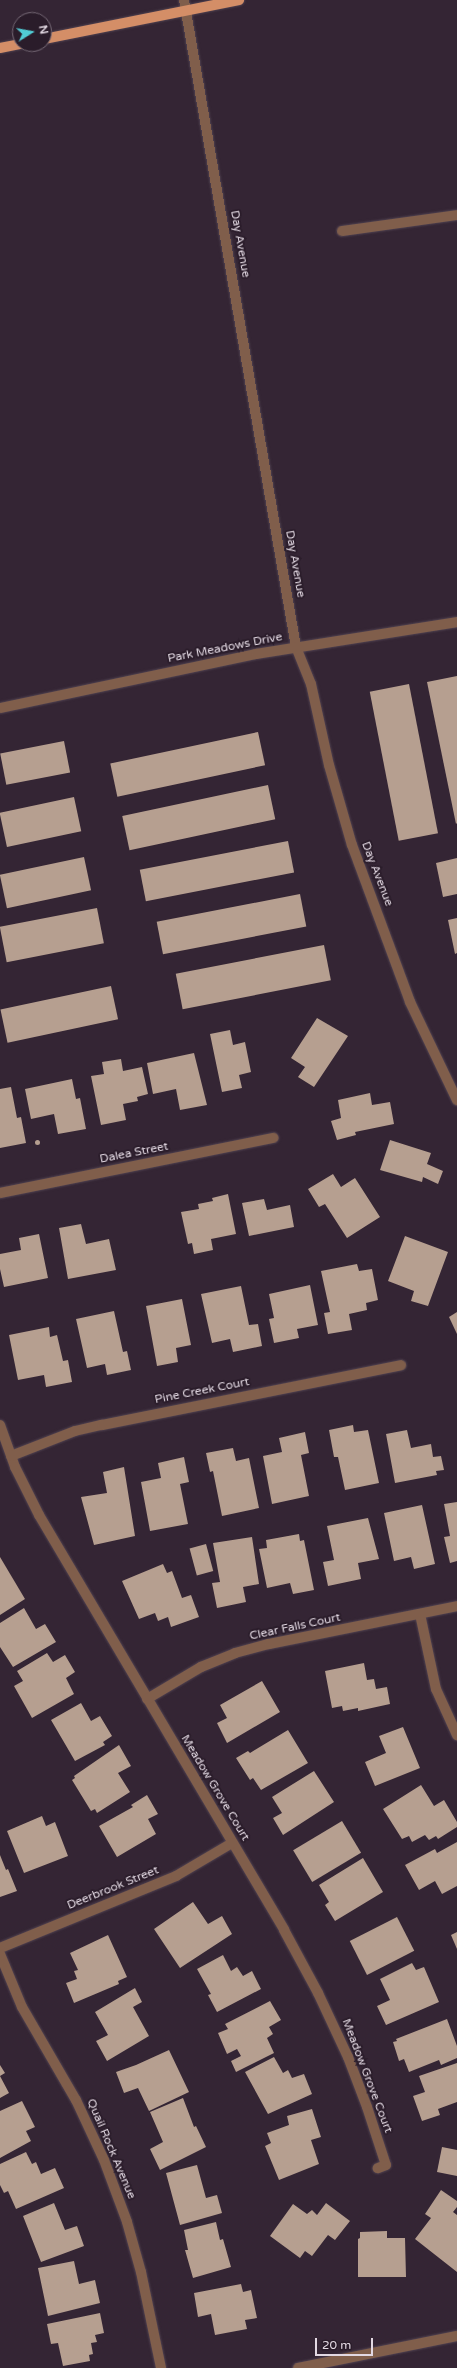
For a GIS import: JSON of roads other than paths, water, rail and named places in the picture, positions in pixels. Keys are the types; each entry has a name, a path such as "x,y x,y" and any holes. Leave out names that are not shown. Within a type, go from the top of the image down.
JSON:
{"main road":[{"path":"52,37 185,5 239,0"},
{"path":"0,48 12,46"}],"street":[{"name":"Day Avenue","path":"185,5 296,647 311,684 329,765 352,845 410,1002 457,1100"},
{"path":"342,231 457,215"},
{"name":"Park Meadows Drive","path":"0,708 296,647 457,622"},
{"name":"Dalea Street","path":"0,1193 274,1138"},
{"name":"Pine Creek Court","path":"11,1456 75,1431 401,1365"},
{"name":"Meadow Grove Court","path":"0,1426 11,1456 38,1515 232,1843 318,1992 348,2057 386,2165 378,2168"},
{"name":"Clear Falls Court","path":"147,1699 201,1667 236,1653 269,1644 457,1606"},
{"path":"420,1614 436,1689 457,1735"},
{"name":"Deerbrook Street","path":"0,1948 176,1876 232,1843"},
{"name":"Quail Rock Avenue","path":"0,1954 22,2007 76,2100 104,2160 127,2222 141,2272 161,2368"},
{"path":"298,2368 457,2336"}]}
